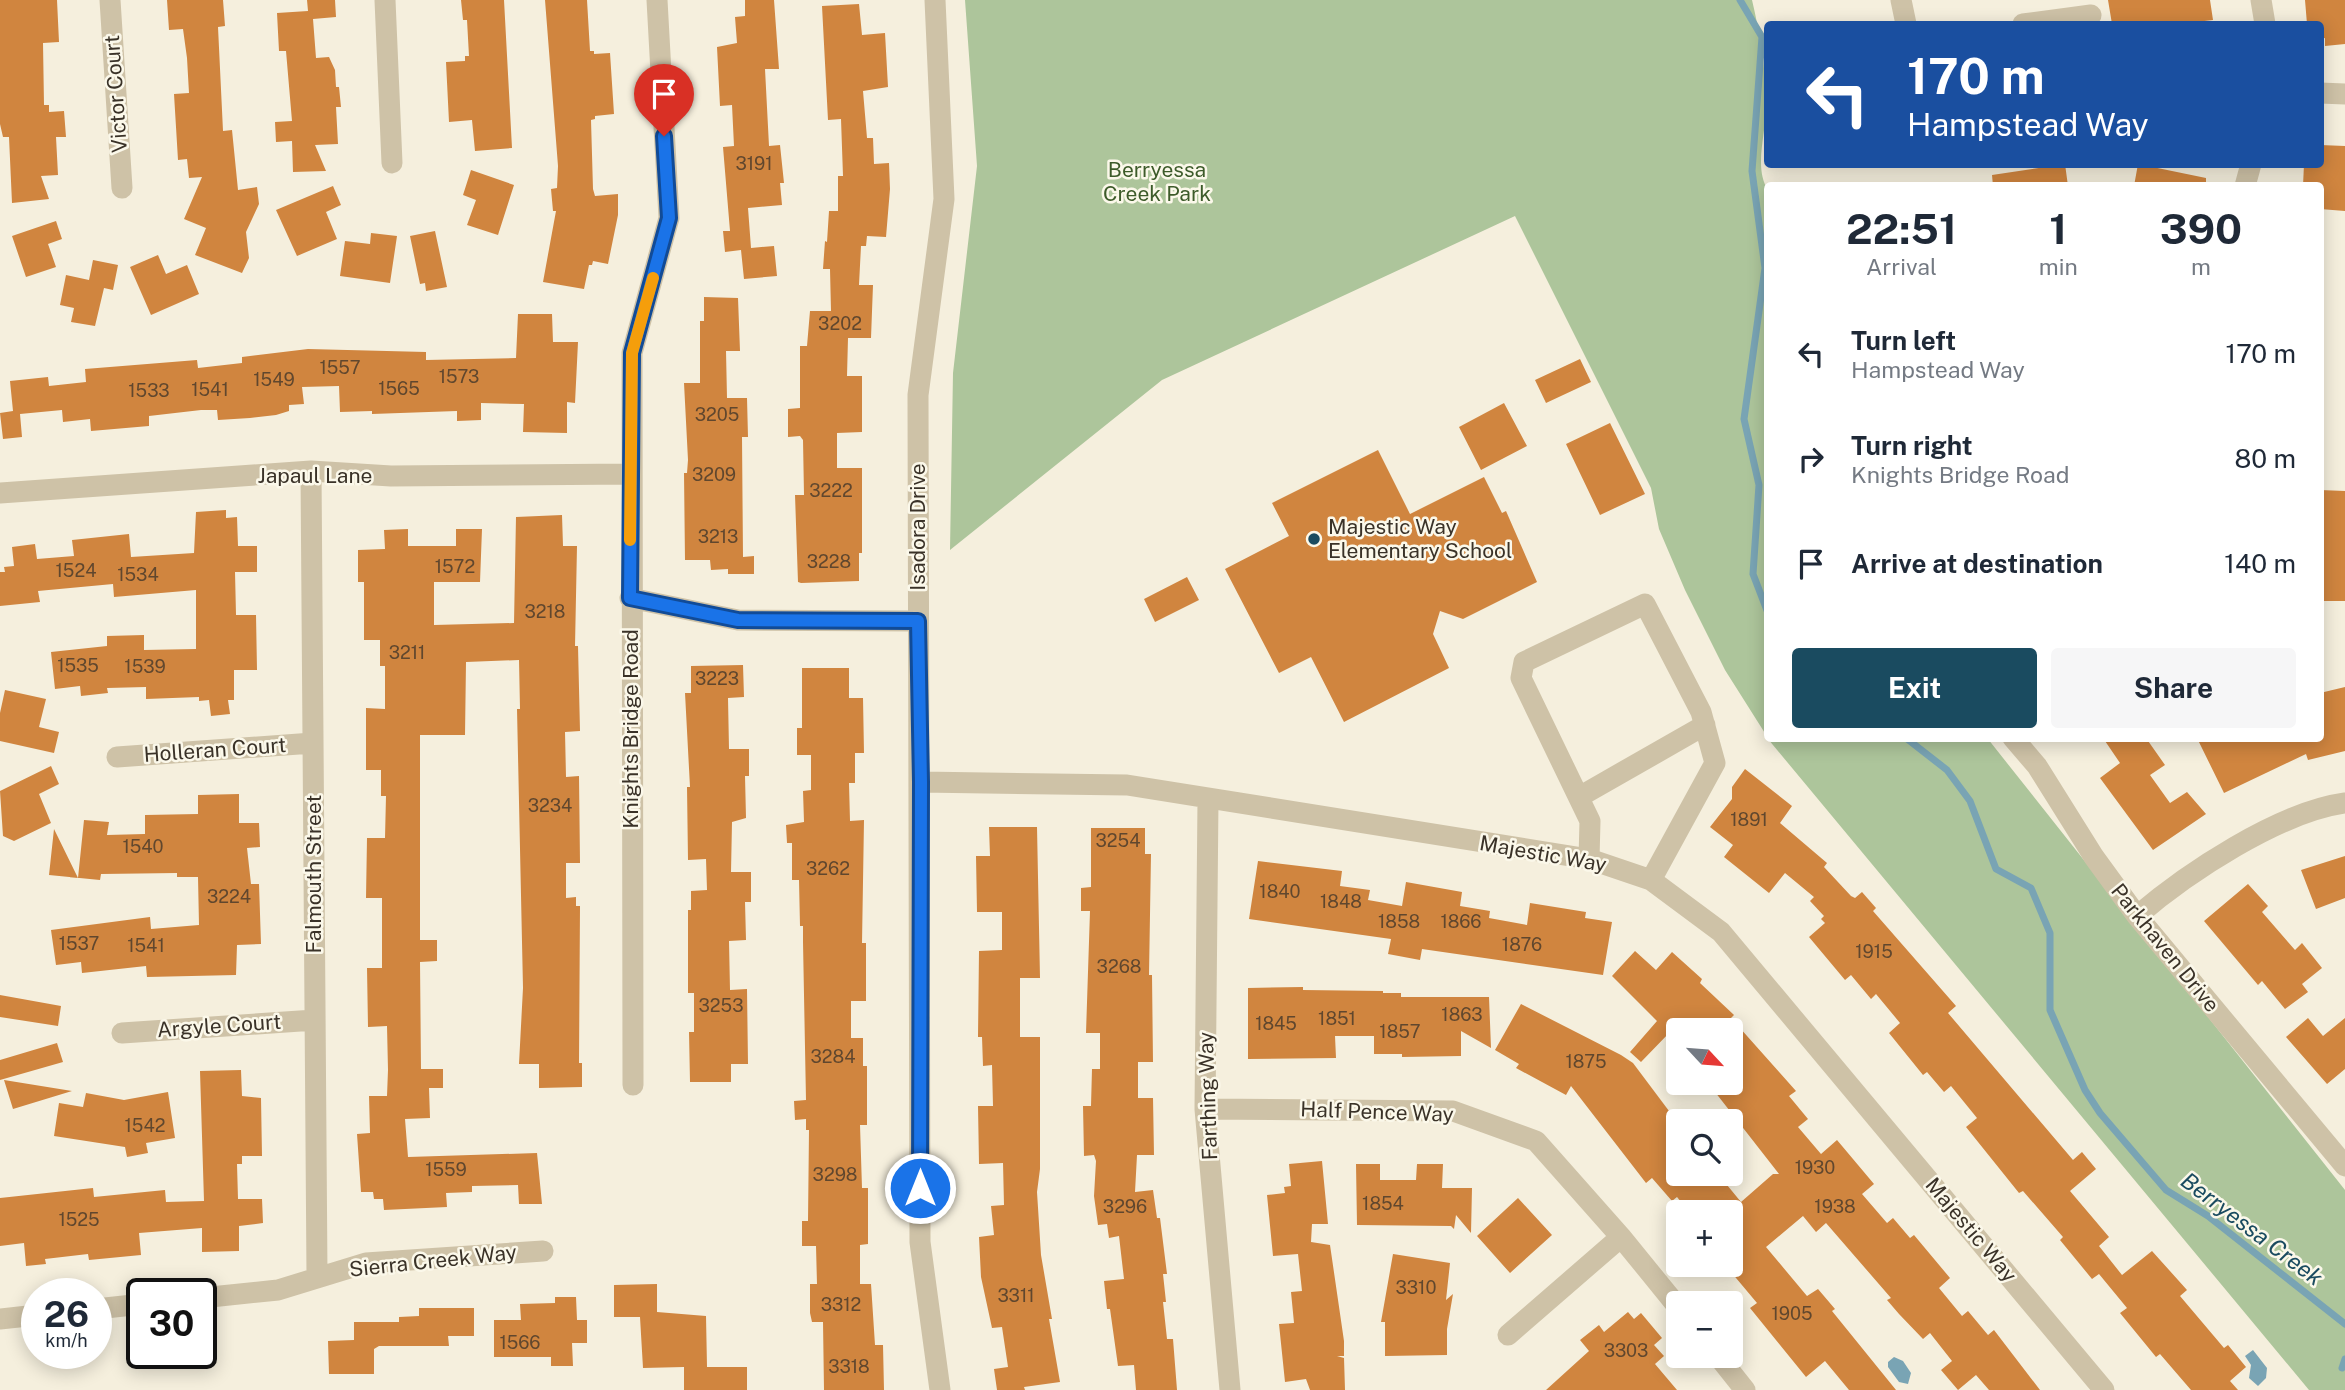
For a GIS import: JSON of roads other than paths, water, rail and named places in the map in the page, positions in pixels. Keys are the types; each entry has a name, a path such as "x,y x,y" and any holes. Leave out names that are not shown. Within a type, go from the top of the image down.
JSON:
{"street":[{"name":"Victor Court","path":"110,0 122,188"},
{"path":"385,0 392,163"},
{"name":"Knights Bridge Road","path":"633,1085 630,598 632,353 669,218 657,0"},
{"name":"Isadora Drive","path":"935,0 944,199 918,395 920,1242 940,1390"},
{"path":"1901,0 1905,21"},
{"path":"2261,0 2264,21"},
{"path":"2041,21 2090,13"},
{"path":"2324,93 2345,94"},
{"name":"Japaul Lane","path":"0,493 311,471 391,476 631,474"},
{"name":"Falmouth Street","path":"311,471 317,1276"},
{"path":"630,598 738,620 918,621"},
{"path":"1589,859 1590,821 1521,678 1524,662 1645,604 1705,725 1715,763 1651,880"},
{"path":"1579,797 1705,725"},
{"name":"Parkhaven Drive","path":"2016,742 2037,766 2094,856 2137,916 2337,1142 2345,1166"},
{"name":"Holleran Court","path":"117,757 313,743"},
{"name":"Majestic Way","path":"921,782 1128,785 1208,800 1589,859 1651,880 1721,932 2104,1390"},
{"name":"Farthing Way","path":"1208,800 1205,1109 1230,1390"},
{"path":"2137,916 2226,850 2325,806 2345,803"},
{"name":"Argyle Court","path":"122,1033 315,1020"},
{"name":"Half Pence Way","path":"1205,1109 1453,1111 1536,1141 1666,1292"},
{"path":"1507,1335 1621,1237"},
{"name":"Sierra Creek Way","path":"217,1296 278,1290 366,1263 543,1251"},
{"path":"0,1319 21,1317"},
{"path":"1728,1368 1745,1390"}],"water":[{"path":"2253,1350 2267,1368 2266,1378 2258,1386 2249,1378 2251,1365 2245,1356"},
{"path":"1894,1357 1903,1361 1911,1373 1908,1384 1899,1382 1888,1367 1888,1362"}],"waterway":[{"name":"Berryessa Creek","path":"1740,0 1762,37 1752,171 1764,261"},
{"name":"Berryessa Creek","path":"1764,275 1744,419 1759,485 1753,574 1764,603"},
{"name":"Berryessa Creek","path":"1911,742 1947,770 1970,801 1996,869 2031,888 2050,933 2050,1010 2085,1090 2100,1113 2166,1190 2208,1216 2345,1324"},
{"path":"2342,1368 2345,1359"}],"place":[{"name":"Majestic Way Elementary School","path":"1314,539"}],"park label":[{"name":"Berryessa Creek Park","path":"1157,182"}]}
